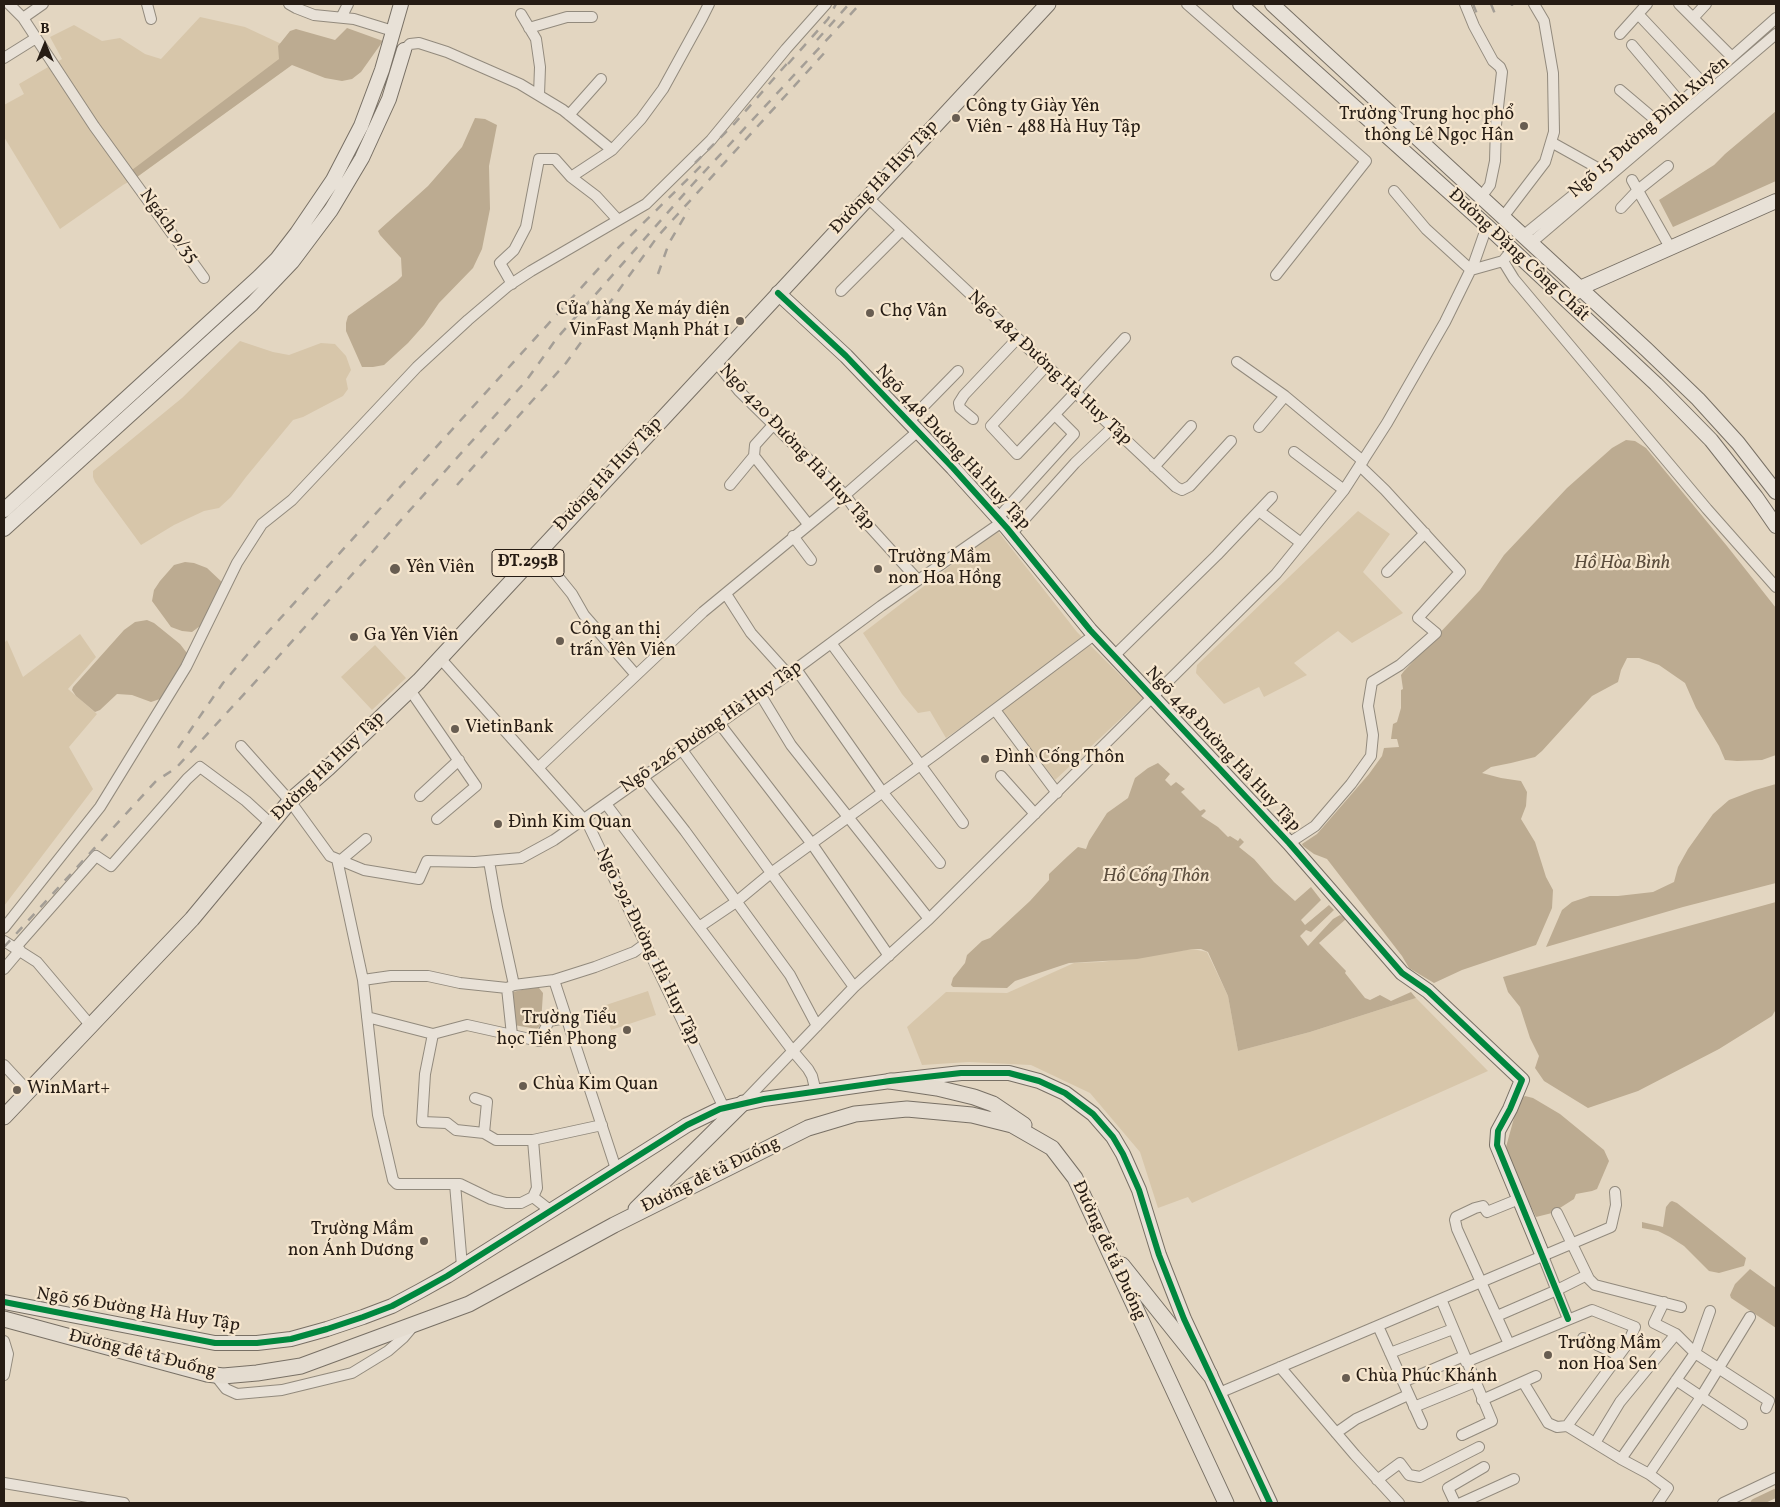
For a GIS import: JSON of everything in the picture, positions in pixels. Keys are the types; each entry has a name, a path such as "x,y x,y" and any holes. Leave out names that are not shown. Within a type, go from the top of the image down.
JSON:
{"main road":[{"name":"Đường Hà Huy Tập","path":"4,1117 192,919 290,801 328,768 410,690 1048,4"},
{"path":"890,1081 937,1088 980,1099 1010,1114 1052,1148"},
{"path":"626,1218 743,1103"},
{"name":"Đường đê tả Đuống","path":"4,1319 192,1371 215,1375 257,1373 300,1366 469,1304 626,1218 808,1128 855,1114 907,1109 972,1115 1012,1125 1052,1148 1075,1178 1226,1503"},
{"path":"1106,1244 1210,1375"}],"street":[{"name":"Ngách 9/35","path":"9,4 23,18 94,126 204,278"},
{"path":"23,18 43,4"},
{"path":"147,4 151,19"},
{"path":"289,4 314,15 354,18 393,31"},
{"path":"342,16 348,4"},
{"path":"4,510 259,277 277,259 298,233 333,180 348,153 373,96 401,4"},
{"path":"571,177 612,150 641,119 663,89 708,4"},
{"path":"4,928 100,807 186,667 236,563 262,524 292,500 417,366 468,320 530,270 646,204 711,140 826,4"},
{"path":"1187,4 1366,161 1276,275"},
{"name":"Đường Đặng Công Chất","path":"1240,4 1487,226 1686,412 1735,468 1776,526"},
{"name":"Đường Đặng Công Chất","path":"1272,4 1698,399 1738,443 1776,492"},
{"path":"1462,204 1490,185 1495,161 1496,125 1502,72 1493,61 1474,26 1465,4"},
{"path":"1503,217 1545,162 1554,132 1554,73 1544,21 1534,4"},
{"path":"1620,34 1647,4"},
{"path":"1679,4 1732,57"},
{"path":"1693,18 1706,4"},
{"path":"521,14 536,39 540,66 539,95"},
{"path":"1638,14 1703,83"},
{"path":"529,28 566,17 592,17"},
{"name":"Ngõ 15 Đường Đình Xuyên","path":"1527,240 1659,123 1676,114 1681,103 1776,18"},
{"name":"Ngõ 15 Đường Đình Xuyên","path":"1527,240 1676,114 1776,34"},
{"path":"4,58 36,38"},
{"path":"4,529 252,304 292,262 313,236 361,160 389,99 404,50 410,44 419,43 433,47 520,84 569,115 612,150"},
{"path":"1632,45 1681,103"},
{"path":"569,115 601,79"},
{"path":"1620,90 1659,123"},
{"path":"1551,142 1603,171"},
{"path":"348,153 361,160"},
{"path":"512,284 500,263 514,250 526,227 539,159 555,159 571,177 596,196 618,220"},
{"path":"1621,208 1638,190 1668,166"},
{"path":"1632,180 1671,249"},
{"path":"1394,191 1426,229 1471,270"},
{"name":"Ngõ 484 Đường Hà Huy Tập","path":"867,197 1176,487 1182,490 1190,486 1231,441"},
{"path":"1566,301 1580,288 1776,201"},
{"path":"743,1103 854,987 890,956 928,919 1276,574 1344,490 1387,423 1445,322 1471,270 1487,226"},
{"path":"841,292 902,230"},
{"path":"1471,270 1502,261 1512,250"},
{"path":"1502,261 1514,279 1707,509 1776,587"},
{"name":"Ngõ 448 Đường Hà Huy Tập","path":"778,294 846,356 1000,520 1094,635 1154,697 1289,844 1402,973 1428,991 1522,1080 1498,1131 1497,1145 1542,1256"},
{"path":"1046,366 991,426 1017,454 1125,338"},
{"path":"973,419 960,408 959,403 964,395 1017,339"},
{"name":"Ngõ 420 Đường Hà Huy Tập","path":"715,361 739,391 845,495 860,516 918,580"},
{"path":"1237,362 1285,396 1361,463 1460,572 1418,618 1436,633 1400,665 1372,682 1368,706 1373,735 1371,756 1351,784 1315,826 1289,844"},
{"path":"538,768 703,612 845,495 913,427 958,371"},
{"path":"1259,427 1285,396"},
{"name":"Ngõ 226 Đường Hà Huy Tập","path":"241,746 290,801 330,856 364,870 419,879 427,861 475,862 521,858 554,840 606,804 792,672 1000,520 1074,434 1055,415"},
{"path":"730,485 754,456 755,445 773,425"},
{"path":"1154,467 1191,426"},
{"path":"1012,534 1075,463 1112,428"},
{"path":"1294,452 1344,490"},
{"path":"754,456 808,524"},
{"path":"1114,656 1272,498"},
{"path":"1259,511 1301,543"},
{"path":"1388,572 1425,534"},
{"path":"793,536 811,560"},
{"path":"534,556 555,573 572,594 584,615 636,675"},
{"path":"726,594 751,633 792,672 883,793 940,863"},
{"path":"699,927 736,902 771,873 921,765 1094,635"},
{"path":"831,643 963,822"},
{"name":"Ngõ 292 Đường Hà Huy Tập","path":"440,658 588,824 724,1108"},
{"path":"410,690 476,786 437,819"},
{"path":"760,694 791,745 928,919"},
{"path":"995,710 1056,793"},
{"path":"719,723 812,844 890,956"},
{"path":"682,750 854,987"},
{"path":"420,796 459,760"},
{"path":"4,969 18,949 96,856 111,866 200,767 246,801 270,823"},
{"path":"1001,776 1035,814"},
{"path":"643,777 790,975 817,1026"},
{"path":"606,804 811,1074 816,1092"},
{"path":"366,839 339,859 363,980 378,1115 393,1180 397,1184 460,1184 490,1200 521,1203 533,1197 536,1192 533,1140"},
{"path":"490,861 511,986 512,1035"},
{"path":"4,941 37,962 91,1026"},
{"path":"363,980 391,976 428,976 460,983 511,986 554,980 634,952 644,944"},
{"path":"554,980 616,1169"},
{"path":"367,1017 433,1034 467,1025 539,1041 549,1021 566,1018"},
{"path":"433,1034 425,1074 422,1122 447,1123 456,1130 484,1133 496,1140 533,1140 602,1125"},
{"path":"4,1065 28,1092"},
{"name":"Ngõ 56 Đường Hà Huy Tập","path":"4,1302 215,1343 257,1344 310,1335 385,1309 420,1292 687,1125 724,1108 743,1103 890,1081 961,1073 1009,1073 1039,1081 1065,1093 1093,1114 1113,1138 1131,1171 1172,1288 1210,1375 1270,1503"},
{"path":"475,1098 487,1102 484,1133"},
{"path":"454,1184 462,1266"},
{"path":"1219,1393 1611,1227 1616,1205 1615,1192"},
{"path":"533,1197 551,1211"},
{"path":"1509,1344 1454,1220 1456,1217 1475,1208 1483,1206 1487,1212 1519,1199"},
{"path":"1557,1213 1587,1275 1594,1285 1681,1307"},
{"path":"1542,1256 1568,1319"},
{"path":"1497,1316 1587,1275"},
{"path":"1441,1299 1492,1421 1462,1435"},
{"path":"1664,1302 1654,1323 1676,1334 1695,1353 1769,1400 1766,1408"},
{"path":"1403,1382 1509,1344 1592,1310 1635,1327 1628,1343 1567,1426"},
{"path":"1621,1459 1695,1353 1710,1311"},
{"path":"1649,1474 1701,1397 1750,1318"},
{"path":"215,1375 226,1389 237,1394 275,1391 352,1373 388,1350 403,1338 416,1323"},
{"path":"1378,1326 1422,1424"},
{"path":"1390,1353 1453,1329"},
{"path":"1595,1443 1620,1402 1676,1334"},
{"path":"1583,1338 1618,1355"},
{"path":"4,1342 8,1354 4,1375"},
{"path":"1280,1367 1396,1503"},
{"path":"1482,1400 1536,1376"},
{"path":"1676,1380 1742,1424"},
{"path":"1414,1407 1475,1382"},
{"path":"1523,1382 1548,1423 1557,1427 1567,1426 1649,1474 1668,1488 1658,1503"},
{"path":"1336,1433 1356,1419 1408,1395"},
{"path":"1377,1480 1400,1463 1409,1475 1420,1477 1479,1447"},
{"path":"1454,1503 1448,1488 1484,1467"},
{"path":"1723,1503 1776,1478"},
{"path":"1461,1503 1514,1479"},
{"path":"4,1483 124,1503"}],"shaded area":[{"path":"200,17 245,27 305,55 137,177 60,229 4,137 4,105 24,94 19,84 62,59 50,37 74,25 102,41 120,38 145,54 161,59"},
{"path":"240,341 273,352 289,355 321,343 335,344 346,356 351,370 346,379 348,389 343,396 303,417 293,420 231,497 219,508 204,511 174,525 141,545 95,482 93,471 182,398"},
{"path":"1358,511 1390,534 1363,572 1403,613 1352,643 1338,631 1294,663 1307,675 1264,697 1259,687 1224,704 1196,673 1197,665"},
{"path":"997,530 1077,632 1143,698 1055,780 996,703 946,738 930,711 918,713 902,694 863,633"},
{"path":"80,634 96,657 68,689 97,714 69,747 93,789 4,906 4,643 7,640 23,677"},
{"path":"375,645 406,678 372,710 341,677"},
{"path":"1193,949 1207,952 1228,996 1238,1051 1310,1032 1416,998 1488,1071 1192,1203 1188,1197 1158,1208 1140,1152 1090,1093 1031,1065 969,1062 922,1065 907,1027 946,992 1007,993 1074,963 1102,962"},
{"path":"648,991 656,1015 611,1030 603,1006"}],"water":[{"path":"347,28 383,41 361,72 352,79 342,81 325,78 292,65 137,177 132,170 279,59 278,46 290,31 296,29 335,40"},
{"path":"1776,111 1776,181 1673,227 1659,200 1714,165"},
{"path":"475,118 485,119 497,125 489,166 490,209 482,249 473,268 439,303 424,325 408,343 384,365 362,367 346,331 348,316 402,276 401,258 378,231 428,186 462,147"},
{"name":"Hồ Hòa Bình","path":"1626,440 1635,441 1646,448 1776,608 1776,755 1762,760 1725,760 1719,746 1696,708 1685,683 1659,665 1639,658 1627,658 1618,682 1592,696 1535,757 1491,767 1482,773 1521,781 1527,792 1526,806 1521,819 1535,842 1546,877 1553,890 1552,908 1536,945 1462,970 1434,983 1409,968 1402,956 1327,859 1314,854 1302,844 1317,834 1369,774 1382,756 1384,748 1399,747 1397,739 1391,739 1393,724 1397,722 1401,708 1401,690 1403,689 1401,675 1404,671 1480,590 1504,555 1567,488 1612,448"},
{"path":"185,562 207,568 224,584 200,626 192,632 171,627 152,601 154,590 160,581 174,565"},
{"path":"147,620 154,623 180,644 190,657 160,699 151,702 132,695 117,694 100,710 95,712 76,696 72,690 73,687 124,630 135,622"},
{"name":"Hồ Cống Thôn","path":"1158,763 1170,774 1165,780 1171,786 1176,782 1185,789 1181,792 1200,811 1204,809 1206,811 1201,816 1218,827 1228,837 1230,836 1238,841 1240,838 1244,842 1239,847 1254,859 1274,882 1295,901 1311,887 1321,900 1301,920 1305,925 1329,905 1334,910 1311,932 1306,930 1300,936 1308,946 1333,919 1340,915 1346,919 1319,943 1346,971 1345,973 1365,998 1370,1000 1380,995 1391,1001 1411,992 1416,998 1310,1032 1238,1051 1228,996 1208,952 1201,949 1137,959 1069,963 1015,981 1007,988 953,987 951,985 953,978 965,963 967,955 982,941 990,938 1030,901 1049,880 1049,874 1078,847 1086,849 1107,813 1128,798 1135,778"},
{"path":"1776,784 1776,883 1683,907 1546,947 1562,910 1572,902 1590,896 1618,896 1653,892 1674,882 1678,867 1688,849 1713,814 1729,800"},
{"path":"1776,902 1776,1000 1775,1011 1772,1016 1719,1049 1638,1091 1588,1108 1544,1081 1535,1068 1539,1056 1530,1038 1520,1007 1508,992 1503,977"},
{"path":"534,987 539,988 543,993 541,1023 539,1027 537,1029 514,1025 513,992"},
{"path":"1525,1096 1533,1098 1560,1114 1604,1150 1609,1161 1597,1189 1576,1194 1574,1199 1552,1213 1536,1217 1508,1159 1506,1147 1517,1107"},
{"path":"1672,1201 1746,1258 1744,1266 1719,1273 1709,1271 1684,1246 1670,1237 1658,1231 1642,1228 1642,1222 1663,1227 1666,1207"},
{"path":"1750,1269 1776,1288 1776,1328 1731,1298 1730,1295 1735,1284"}],"waterway":[{"path":"1755,1503 1776,1493"}],"railway":[{"path":"788,64 828,19 836,4"},
{"path":"817,40 849,4"},
{"path":"4,947 156,781 176,768 269,667 526,381 557,338 692,185 860,4"},
{"path":"1473,4 1479,19"},
{"path":"1491,4 1495,14"},
{"path":"457,485 566,363 658,236 827,50"},
{"path":"695,163 735,123 791,59"},
{"path":"178,748 223,683 247,655 611,255 706,161"},
{"path":"658,274 669,243 689,209"}],"cycle path":[{"path":"778,293 846,356 953,468 1007,528 1090,630 1289,843 1402,973 1428,991 1522,1080 1498,1131 1497,1145 1568,1319"},
{"path":"4,1302 215,1343 257,1343 291,1339 363,1317 392,1306 420,1291 447,1276 687,1125 720,1109 764,1099 890,1081 961,1073 1009,1073 1039,1081 1065,1093 1093,1114 1113,1137 1139,1190 1159,1255 1184,1319 1270,1503"}],"place":[{"name":"Công ty Giày Yên Viên - 488 Hà Huy Tập","path":"956,118"},
{"name":"Trường Trung học phổ thông Lê Ngọc Hân","path":"1524,126"},
{"name":"Chợ Vân","path":"870,313"},
{"name":"Cửa hàng Xe máy điện VinFast Mạnh Phát 1","path":"740,321"},
{"name":"Yên Viên","path":"395,569"},
{"name":"Trường Mầm non Hoa Hồng","path":"878,569"},
{"name":"Ga Yên Viên","path":"354,637"},
{"name":"Công an thị trấn Yên Viên","path":"560,641"},
{"name":"VietinBank","path":"455,729"},
{"name":"Đình Cống Thôn","path":"985,759"},
{"name":"Đình Kim Quan","path":"498,824"},
{"name":"Trường Tiểu học Tiền Phong","path":"627,1030"},
{"name":"Chùa Kim Quan","path":"523,1086"},
{"name":"WinMart+","path":"17,1090"},
{"name":"Trường Mầm non Ánh Dương","path":"424,1241"},
{"name":"Trường Mầm non Hoa Sen","path":"1548,1355"},
{"name":"Chùa Phúc Khánh","path":"1346,1378"}]}
